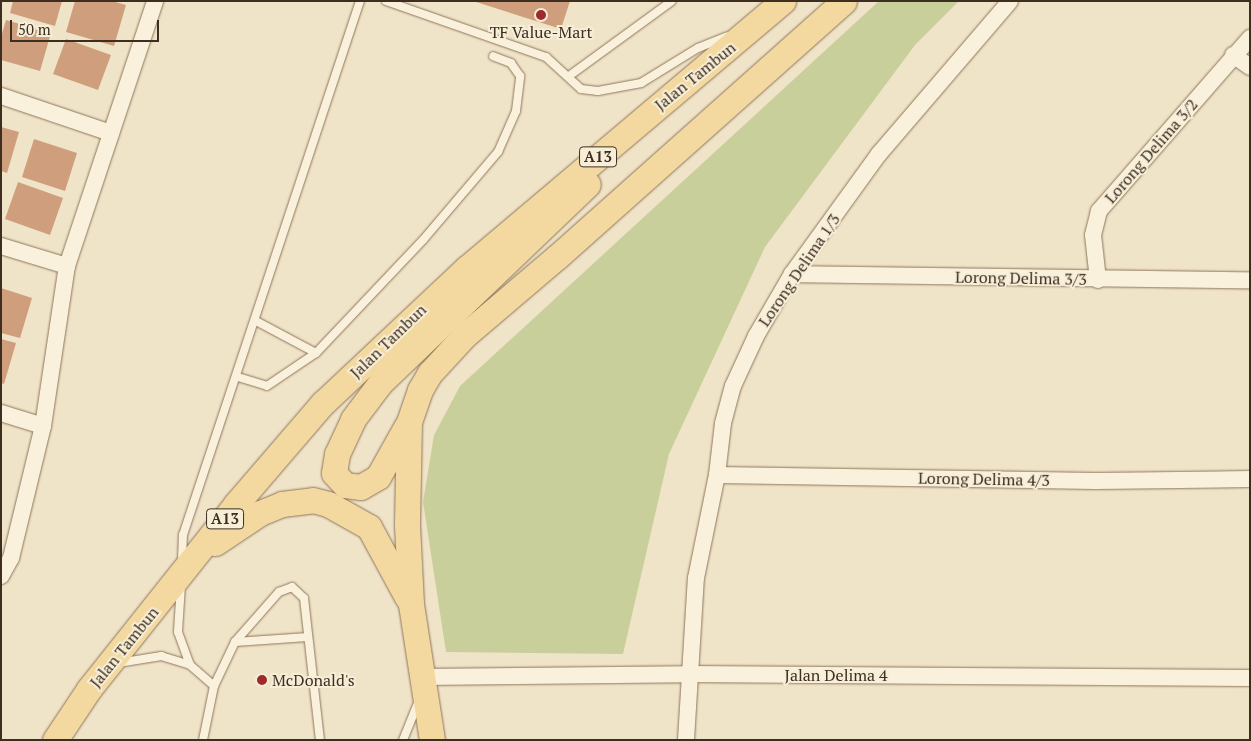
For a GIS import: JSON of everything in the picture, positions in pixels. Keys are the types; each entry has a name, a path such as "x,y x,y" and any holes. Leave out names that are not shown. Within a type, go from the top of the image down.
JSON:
{"main road":[{"name":"Jalan Tambun","path":"55,740 89,690 200,554 236,504 323,404 461,274 783,1"},
{"name":"A13","path":"409,422 420,390 430,373 451,348 508,296 558,256 844,1"},
{"path":"409,422 378,476 361,487 345,485 334,473 337,454 354,419 381,382 579,194 630,130"},
{"path":"409,422 407,525 411,604 432,740"},
{"path":"200,554 260,513 282,504 313,500 328,504 369,527 411,604"}],"street":[{"path":"2,574 11,558 43,426 68,266 155,1"},
{"name":"Lorong Delima 1/3","path":"686,740 688,674 696,578 717,474 723,423 733,386 756,336 792,274 879,154 1010,1"},
{"name":"Lorong Delima 3/2","path":"1098,280 1093,235 1099,211 1233,55 1250,38"},
{"path":"1233,55 1250,67"},
{"path":"1,96 111,133"},
{"path":"1,246 68,266"},
{"name":"Lorong Delima 3/3","path":"792,274 1098,280 1250,280"},
{"path":"1,413 43,426"},
{"name":"Lorong Delima 4/3","path":"717,474 1096,481 1250,479"},
{"name":"Jalan Delima 4","path":"423,683 688,674 1250,678"}],"lane":[{"path":"190,666 178,632 183,535 238,377 360,1"},
{"path":"386,1 546,57 581,89 598,91 641,83 698,48 759,23"},
{"path":"569,76 672,1"},
{"path":"238,377 267,386 316,353 423,240 498,152 516,112 520,76 511,63 493,56"},
{"path":"256,321 316,353"},
{"path":"203,740 214,686 235,642 279,592 292,587 304,598 320,740"},
{"path":"235,642 308,637"},
{"path":"111,665 162,656 190,666 214,686"},
{"path":"403,740 423,683"}],"green space":[{"path":"879,1 959,1 915,45 765,247 669,454 623,654 446,652 423,502 434,435 460,386"}],"building":[{"path":"13,1 62,1 55,26 10,13"},
{"path":"75,1 112,1 126,5 114,46 66,32"},
{"name":"TF Value-Mart","path":"473,1 570,1 561,29"},
{"path":"6,20 51,33 40,71 1,60 1,37"},
{"path":"66,39 111,55 98,90 53,74"},
{"path":"1,127 19,132 7,173 1,171"},
{"path":"34,139 77,153 65,191 22,177"},
{"path":"18,182 63,198 50,235 5,219"},
{"path":"1,288 32,298 20,338 1,333"},
{"path":"1,339 16,343 4,384 1,383"}],"place":[{"name":"TF Value-Mart","path":"541,15"},
{"name":"McDonald's","path":"262,680"}]}
